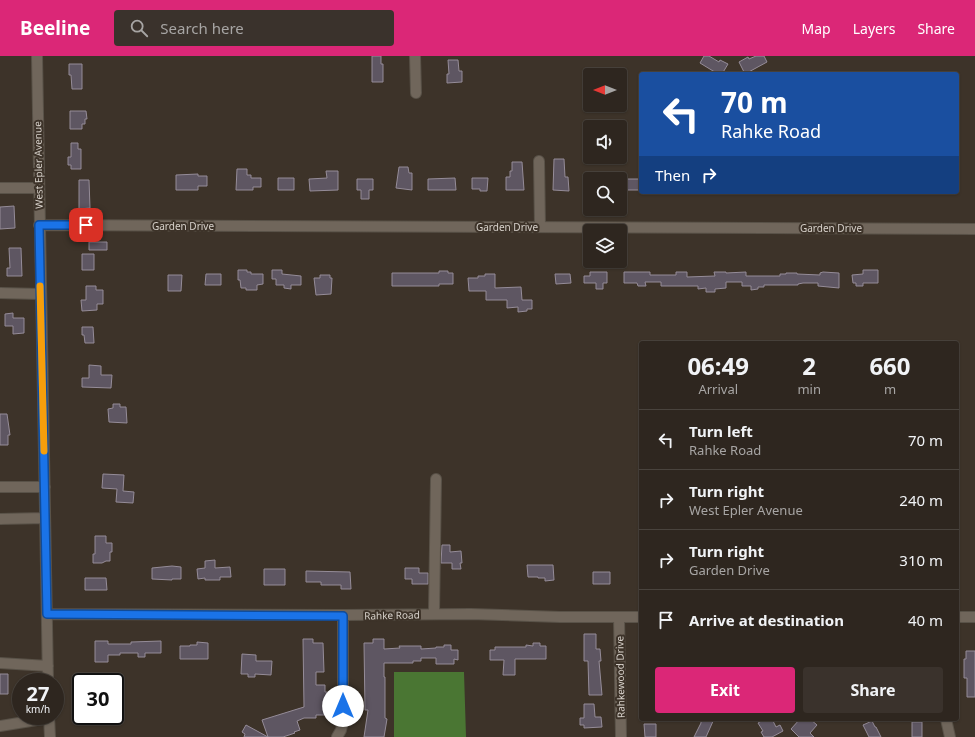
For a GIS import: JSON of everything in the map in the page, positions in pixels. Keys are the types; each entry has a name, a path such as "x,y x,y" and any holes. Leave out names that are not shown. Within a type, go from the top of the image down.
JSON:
{"street":[{"name":"West Epler Avenue","path":"36,56 48,673"},
{"path":"415,56 416,93"},
{"path":"538,161 540,227"},
{"path":"0,188 39,188"},
{"name":"Garden Drive","path":"39,225 975,229"},
{"path":"0,293 40,294"},
{"path":"434,614 436,479"},
{"path":"0,487 44,487"},
{"path":"0,519 45,518"},
{"name":"Rahke Road","path":"47,614 343,616 434,614 639,617"},
{"path":"337,737 341,730 343,721 343,616"},
{"name":"Rahkewood Drive","path":"619,617 621,737"},
{"path":"959,617 975,617"},
{"path":"0,663 48,666"},
{"path":"946,721 950,737"},
{"path":"0,726 12,724"},
{"path":"49,725 50,737"}],"green space":[{"path":"394,672 464,672 466,737 394,737"}],"building":[{"path":"372,56 381,56 381,64 383,64 383,82 372,82"},
{"path":"704,56 709,56 719,62 720,60 728,64 723,72 715,72 700,63"},
{"path":"756,56 764,56 767,62 749,72 744,72 739,62 748,57 749,59"},
{"path":"448,60 458,60 459,71 462,71 462,82 447,83 447,74 449,74"},
{"path":"69,64 82,64 82,89 72,89 71,75 69,75"},
{"path":"70,111 86,111 87,119 85,119 85,124 82,124 82,129 70,129"},
{"path":"71,143 78,143 78,149 81,149 81,169 71,169 71,165 68,165 68,157 71,157"},
{"path":"554,159 564,159 565,177 568,177 569,191 553,190"},
{"path":"512,162 522,162 524,190 506,190 506,177 510,177"},
{"path":"399,167 408,167 409,173 412,173 412,190 396,188"},
{"path":"237,169 247,169 247,175 251,175 251,178 261,178 261,187 253,187 253,190 236,190"},
{"path":"326,171 338,171 338,190 310,191 309,179 327,178"},
{"path":"198,174 198,176 207,176 207,186 198,186 198,190 176,190 176,175"},
{"path":"278,178 294,178 294,190 278,190"},
{"path":"455,178 456,190 428,190 428,179"},
{"path":"472,178 488,178 487,191 472,189"},
{"path":"357,179 373,179 373,190 369,190 369,199 361,199 361,190 357,190"},
{"path":"627,179 639,179 639,190 627,190"},
{"path":"79,180 89,180 90,208 79,209"},
{"path":"14,206 15,228 0,229 0,207"},
{"path":"89,242 107,242 107,250 89,250"},
{"path":"9,248 21,248 22,276 7,276 7,268 10,268"},
{"path":"82,254 94,254 94,270 82,270"},
{"path":"238,270 247,270 247,272 251,272 251,274 263,274 263,284 257,285 257,290 246,290 246,288 241,288 240,280 238,280"},
{"path":"272,270 282,270 282,274 301,276 301,285 291,285 291,289 284,288 284,285 276,285 276,279 272,279"},
{"path":"863,270 878,270 878,283 863,283 863,286 856,286 856,283 853,283 852,275 863,274"},
{"path":"439,271 448,271 448,273 453,273 453,284 439,284 439,286 392,286 392,273 439,273"},
{"path":"590,272 607,272 607,283 603,283 603,289 596,289 596,283 584,283 584,276 590,276"},
{"path":"624,272 650,272 650,275 676,275 676,272 687,272 687,277 715,276 714,272 746,272 746,276 780,276 780,274 786,273 820,275 820,273 823,272 839,273 839,288 818,286 818,283 803,283 798,285 764,285 764,287 758,287 758,289 751,290 751,286 742,286 742,282 726,282 726,288 715,289 715,292 706,292 706,288 698,289 698,286 661,286 661,282 645,282 646,286 638,286 637,283 624,283"},
{"path":"206,274 221,274 221,285 205,285"},
{"path":"485,274 495,274 495,288 521,287 522,300 532,300 532,309 518,312 518,307 507,308 507,300 486,300 486,291 469,291 468,278 478,278 478,276 485,276"},
{"path":"555,274 570,274 571,283 556,284"},
{"path":"168,275 182,275 181,291 168,291"},
{"path":"320,275 330,275 330,278 332,278 331,294 316,295 314,278 320,278"},
{"path":"86,286 96,286 96,290 103,290 103,304 97,304 97,310 82,311 81,300 86,300"},
{"path":"13,313 13,318 24,318 24,333 13,334 13,326 5,326 5,314"},
{"path":"82,327 93,327 94,343 85,343 84,335 82,335"},
{"path":"89,365 101,366 101,375 112,375 111,388 82,387 82,378 89,378"},
{"path":"113,404 120,404 120,407 126,407 127,423 109,422 108,409 113,408"},
{"path":"0,414 7,414 10,435 8,435 8,445 0,445"},
{"path":"103,474 124,475 123,491 134,492 133,503 116,502 117,489 102,488"},
{"path":"95,536 106,536 106,543 112,543 110,561 93,563 93,554 95,554"},
{"path":"442,545 450,545 450,552 461,551 461,569 452,569 452,563 441,563"},
{"path":"215,560 215,568 230,567 231,577 220,577 220,580 205,580 205,578 198,579 197,569 205,568 205,561"},
{"path":"527,565 553,565 554,580 545,581 545,578 528,577"},
{"path":"172,566 181,567 181,579 152,579 152,568"},
{"path":"405,568 419,568 419,573 428,573 428,584 412,584 412,579 405,579"},
{"path":"264,569 285,569 285,585 264,585"},
{"path":"306,571 350,572 351,589 341,589 341,585 321,585 321,582 306,582"},
{"path":"593,572 610,572 610,584 593,584"},
{"path":"85,578 106,578 107,590 85,590"},
{"path":"584,634 596,634 596,649 600,649 601,661 599,661 602,695 589,695 588,661 584,661"},
{"path":"303,639 313,639 313,643 323,643 324,672 316,672 316,685 325,685 325,692 327,692 327,709 325,709 325,715 316,715 316,718 304,718 297,721 300,730 294,732 295,733 283,737 268,737 262,720 304,707"},
{"path":"373,639 384,639 384,649 400,648 399,646 421,646 421,649 451,645 451,650 458,650 458,660 454,659 454,664 436,664 436,658 421,658 421,661 413,661 413,663 384,663 385,718 387,719 384,737 364,737 368,710 365,710 364,643 373,643"},
{"path":"95,641 108,641 108,644 131,644 131,642 161,641 161,653 145,653 145,657 138,657 138,653 120,653 120,655 108,655 108,662 95,662"},
{"path":"197,642 208,643 208,659 180,659 180,646 197,645"},
{"path":"533,643 540,643 540,646 546,646 546,659 515,659 515,675 503,675 504,660 490,660 490,650 495,650 495,647 526,647 526,645 533,646"},
{"path":"966,651 975,651 975,697 967,697 967,678 964,678 964,659 966,659"},
{"path":"242,654 256,655 256,661 272,661 271,675 255,674 255,677 248,677 248,674 241,674"},
{"path":"0,674 8,674 8,694 0,694"},
{"path":"584,704 594,704 595,717 601,717 602,727 584,728 584,725 580,725 580,718 584,718"},
{"path":"701,721 713,721 706,737 694,737"},
{"path":"762,721 773,721 776,727 780,725 783,731 772,737 764,737 761,732 763,731 758,723"},
{"path":"798,721 812,721 817,725 810,733 814,737 799,737 791,729"},
{"path":"872,721 881,737 869,737 863,725"},
{"path":"912,722 922,722 922,737 912,737"},
{"path":"644,724 656,724 656,737 645,737"},
{"path":"246,725 268,737 244,737 245,734 242,732"}],"slow traffic":[{"path":"40,286 44,451"}],"route":[{"path":"86,225 39,225 47,614 343,616 343,706"}]}
